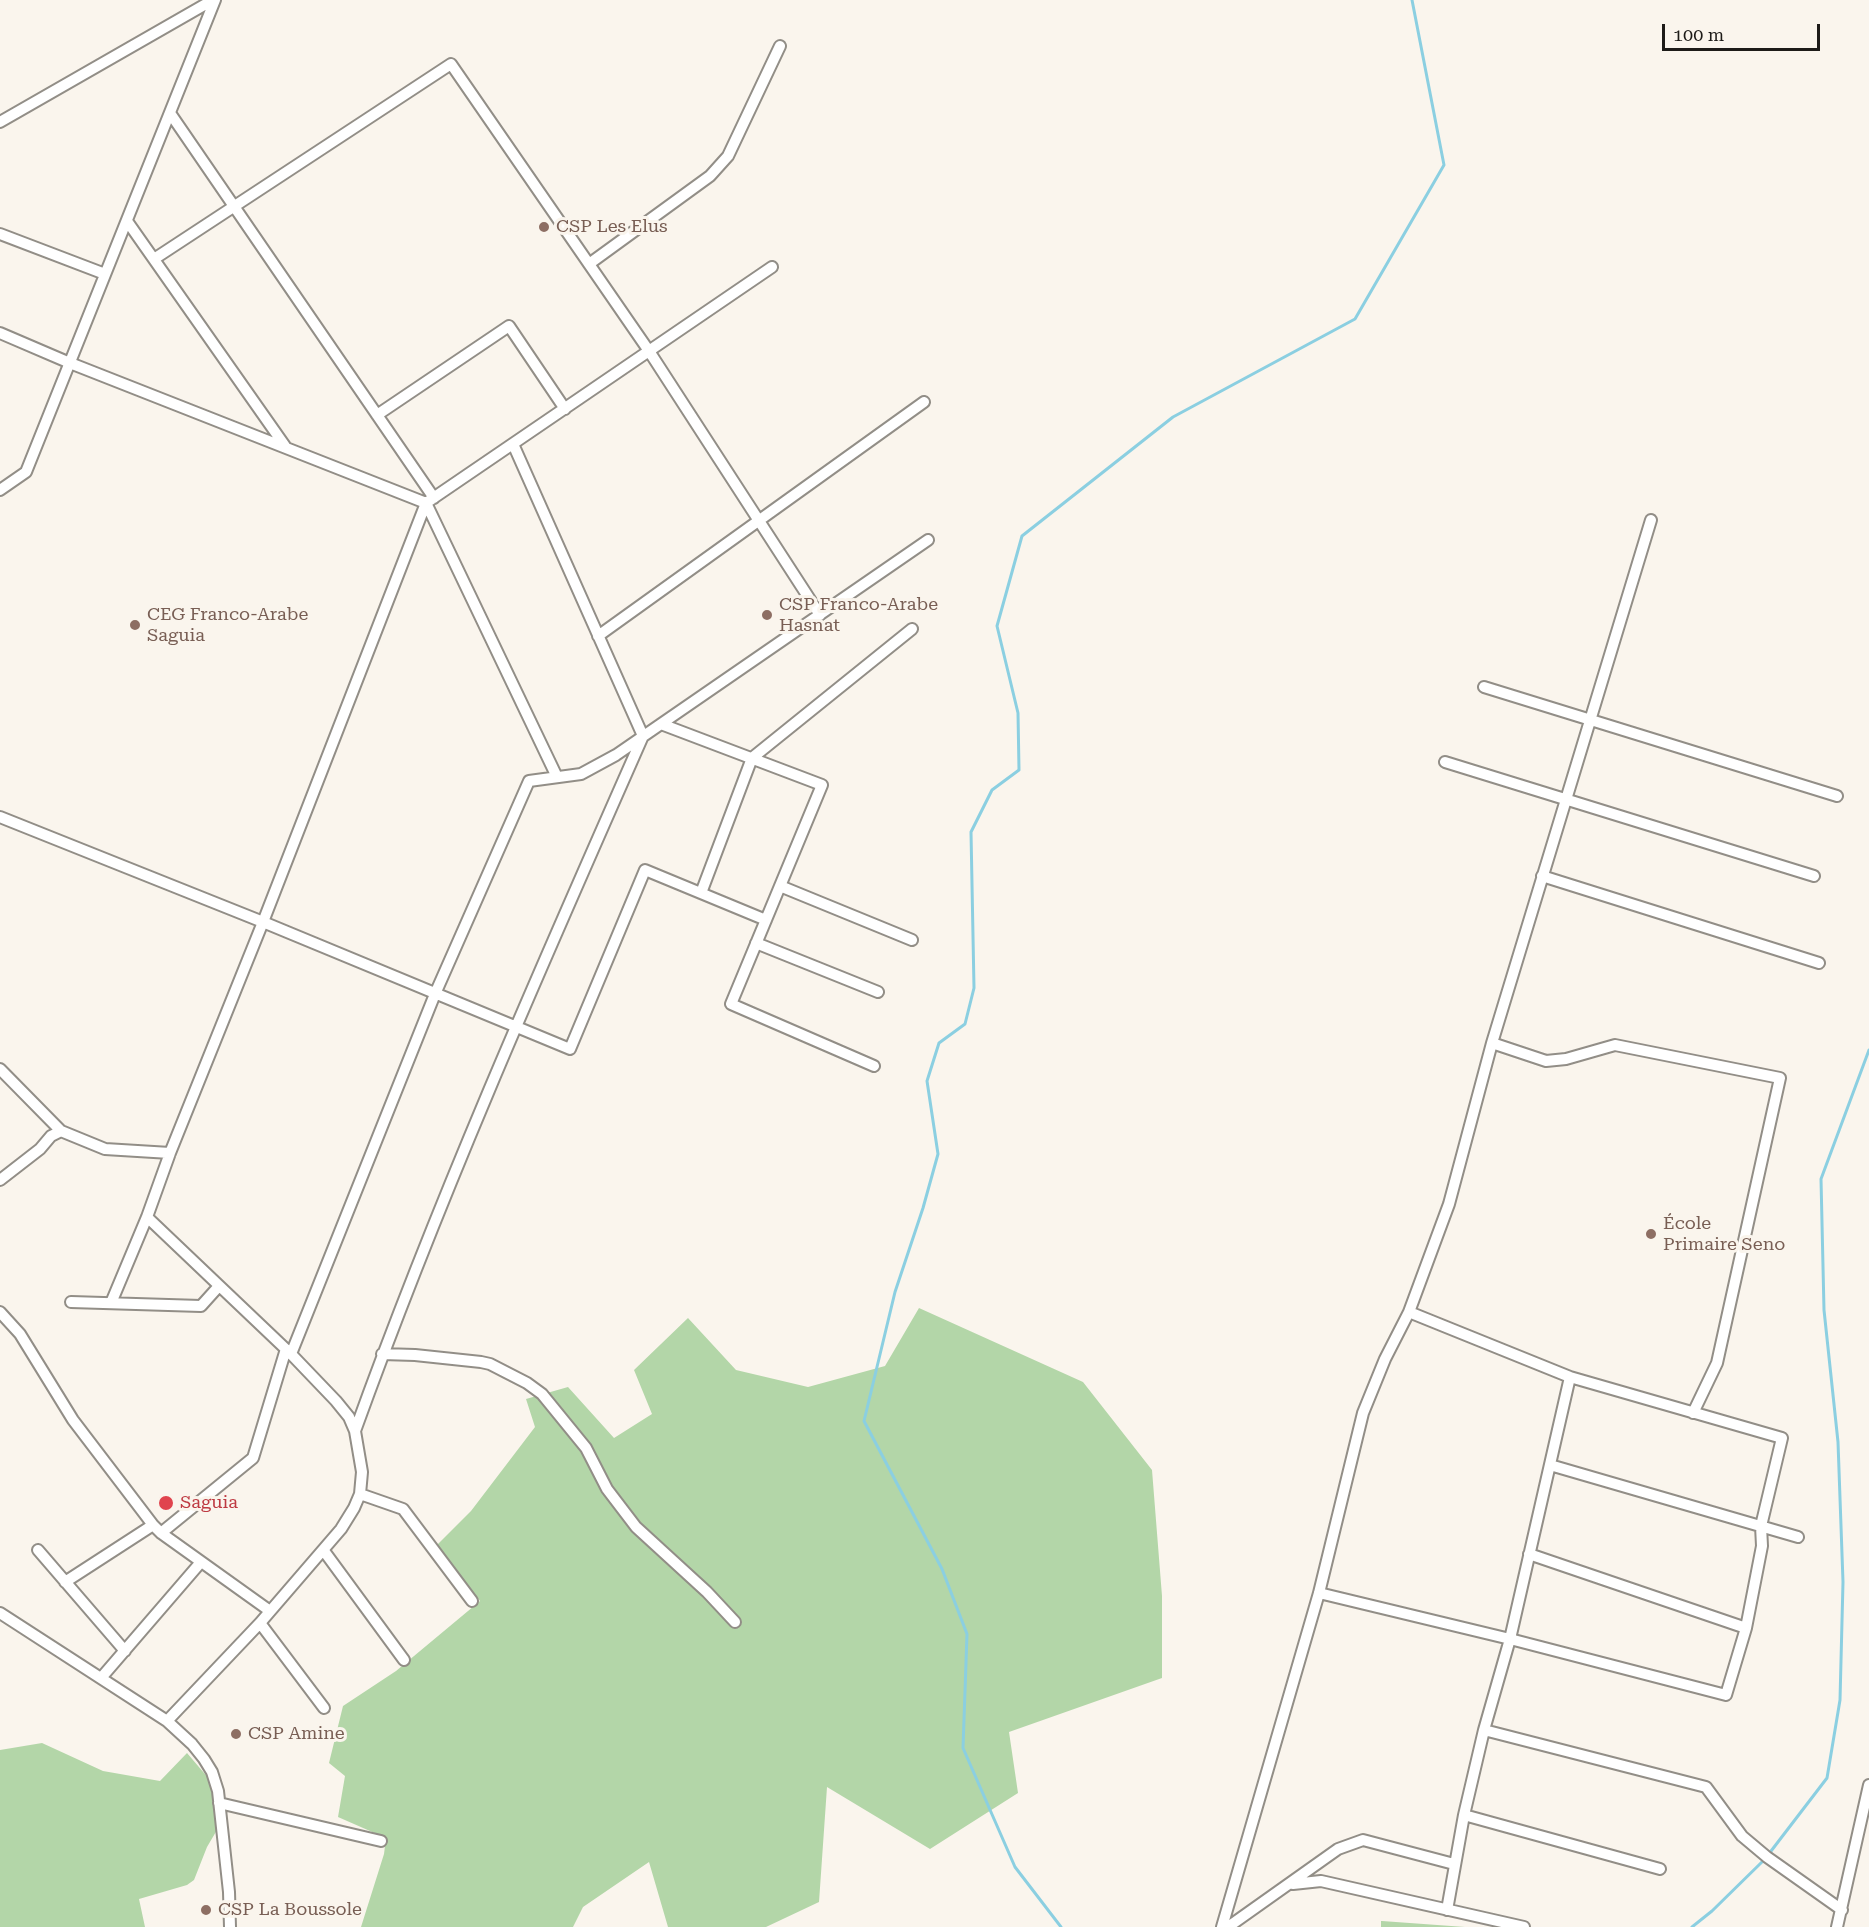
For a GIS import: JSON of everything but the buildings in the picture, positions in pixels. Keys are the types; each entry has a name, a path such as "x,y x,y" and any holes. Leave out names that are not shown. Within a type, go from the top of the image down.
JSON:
{"street":[{"path":"0,490 27,472 214,0"},
{"path":"0,122 214,0"},
{"path":"589,264 710,176 728,156 780,46"},
{"path":"154,259 451,64 649,351 819,615"},
{"path":"170,113 377,415 430,500 557,777"},
{"path":"127,221 286,448"},
{"path":"0,234 105,274"},
{"path":"111,1303 430,500 772,267"},
{"path":"377,415 509,326 565,409"},
{"path":"0,333 286,448 430,500"},
{"path":"598,636 924,402"},
{"path":"355,1431 382,1354 515,1026 643,736 513,444"},
{"path":"1222,1927 1319,1593 1363,1413 1385,1359 1409,1312 1449,1204 1492,1042 1651,520"},
{"path":"66,1582 157,1529 253,1458 289,1351 435,994 529,781 581,774 616,755 928,540"},
{"path":"701,893 752,758 912,629"},
{"path":"1484,687 1837,796"},
{"path":"661,724 822,784 731,1004 874,1066"},
{"path":"1445,762 1814,876"},
{"path":"0,817 263,922 570,1049 645,870 766,920"},
{"path":"1542,876 1819,963"},
{"path":"780,886 912,940"},
{"path":"756,943 878,992"},
{"path":"1492,1042 1546,1061 1574,1057 1615,1045 1780,1078 1717,1363 1694,1413"},
{"path":"0,1069 61,1131 105,1149 170,1153"},
{"path":"0,1180 40,1149 51,1136 61,1131"},
{"path":"147,1217 289,1351 336,1401 349,1417 355,1431 362,1472 360,1494 341,1529 324,1551 260,1623 167,1721"},
{"path":"71,1302 201,1306 219,1286"},
{"path":"0,1312 20,1334 72,1420 157,1529 270,1611"},
{"path":"1319,1593 1510,1639 1726,1695 1746,1628 1762,1546 1761,1526 1782,1438 1570,1377 1409,1312"},
{"path":"382,1354 416,1355 490,1364 527,1383 542,1394 586,1448 607,1489 626,1515 650,1542 707,1592 735,1622"},
{"path":"1447,1910 1464,1815 1484,1730 1510,1639 1570,1377"},
{"path":"1550,1465 1798,1537"},
{"path":"360,1494 403,1509 472,1601"},
{"path":"38,1550 125,1651"},
{"path":"324,1551 404,1660"},
{"path":"1529,1554 1746,1628"},
{"path":"100,1678 201,1562"},
{"path":"0,1612 167,1721 192,1744 204,1759 212,1772 218,1791 229,1892 230,1927"},
{"path":"260,1623 324,1708"},
{"path":"1484,1730 1706,1787 1742,1836 1767,1857 1842,1910"},
{"path":"1837,1927 1869,1785"},
{"path":"219,1803 381,1841"},
{"path":"1464,1815 1660,1869"},
{"path":"1228,1927 1338,1849 1363,1840 1454,1864"},
{"path":"1290,1884 1321,1881 1524,1927"}],"green space":[{"path":"919,1308 1083,1382 1152,1470 1162,1596 1162,1678 1009,1732 1018,1793 930,1849 827,1787 819,1902 766,1927 668,1927 649,1862 583,1907 573,1927 361,1927 384,1854 386,1838 338,1817 345,1776 329,1763 343,1706 396,1671 480,1601 437,1545 471,1511 535,1427 526,1399 568,1387 614,1438 652,1414 634,1370 688,1318 736,1370 808,1387 885,1366"},
{"path":"42,1743 103,1771 160,1781 187,1753 210,1780 217,1830 207,1847 194,1880 187,1885 139,1899 145,1927 0,1927 0,1750"},
{"path":"1382,1921 1465,1927 1381,1927"}],"waterway":[{"path":"1061,1927 1015,1867 963,1748 967,1634 942,1569 864,1421 895,1292 938,1154 927,1081 939,1043 965,1024 974,988 971,832 992,790 1019,770 1018,713 997,626 1022,536 1173,417 1355,319 1444,165 1412,0"},
{"path":"1768,1855 1827,1778 1840,1700 1843,1582 1838,1442 1824,1310 1821,1179 1869,1050"},
{"path":"1692,1927 1712,1911 1764,1860"}],"place":[{"name":"CSP Les Elus","path":"544,227"},
{"name":"CSP Franco-Arabe Hasnat","path":"767,615"},
{"name":"CEG Franco-Arabe Saguia","path":"135,625"},
{"name":"École Primaire Seno","path":"1651,1234"},
{"name":"Saguia","path":"166,1503"},
{"name":"CSP Amine","path":"236,1734"},
{"name":"CSP La Boussole","path":"206,1910"}]}
